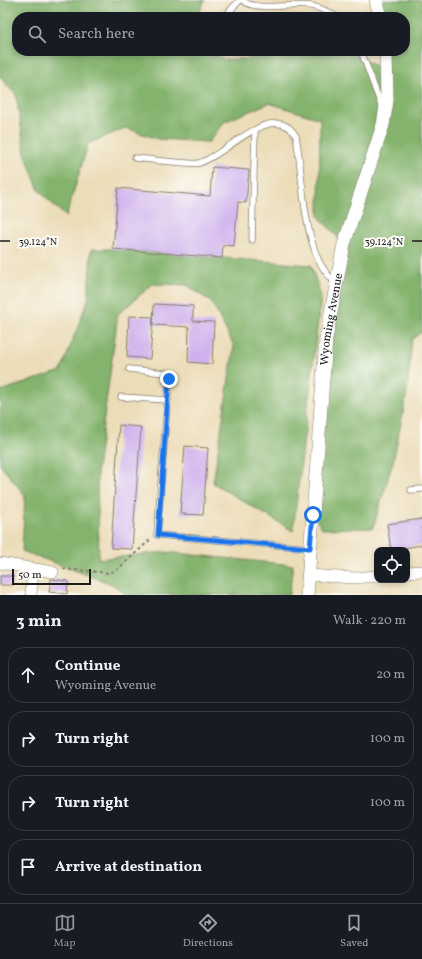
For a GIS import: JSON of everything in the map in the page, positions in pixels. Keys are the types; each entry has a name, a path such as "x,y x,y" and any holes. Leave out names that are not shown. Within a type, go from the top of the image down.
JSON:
{"street":[{"path":"376,0 379,12"},
{"name":"Wyoming Avenue","path":"307,595 326,339 344,244 384,125 388,73 386,56"},
{"path":"0,563 33,570 53,572"},
{"path":"31,595 33,570"},
{"path":"410,572 422,570"},
{"path":"308,575 354,578 374,576"}],"lane":[{"path":"229,12 242,0 245,3 258,6 293,4 311,6 328,12"},
{"path":"364,56 385,116"},
{"path":"135,158 199,163 260,126 275,122 290,126 296,136 307,219 318,259 324,270 336,284"},
{"path":"252,240 255,130"},
{"path":"129,369 166,373 169,379 158,535 310,548"},
{"path":"121,397 168,400"},
{"path":"411,490 422,489"}],"path":[{"path":"53,572 63,569 109,573 118,569 149,540 158,535"}],"green space":[{"path":"0,0 205,0 199,12 12,12 12,56 218,56 224,60 288,56 358,56 387,73 386,56 410,56 410,12 379,12 376,0 422,0 422,332 412,339 407,393 393,462 373,528 323,529 313,515 326,339 344,244 319,217 320,119 269,103 224,122 209,142 158,139 125,128 88,144 66,217 39,191 25,153 16,95 0,77"},
{"path":"91,249 113,249 311,265 321,296 293,531 213,483 234,346 212,303 187,285 153,284 118,314 97,470 99,559 165,552 293,565 289,595 127,595 112,584 22,551 25,495 0,465 0,391 61,371 88,299"}],"building":[{"path":"212,167 249,170 246,203 238,202 234,246 223,245 222,258 113,249 118,188 210,196"},
{"path":"154,304 193,306 193,321 214,322 212,364 188,362 189,327 153,325"},
{"path":"129,316 153,317 150,359 127,357"},
{"path":"119,425 141,427 132,549 111,548"},
{"path":"185,446 208,448 203,515 180,514"},
{"path":"422,519 422,545 410,547 391,547 387,524"},
{"path":"0,576 13,576 13,585 0,585"},
{"path":"51,579 68,581 67,594 49,592"}],"route":[{"path":"169,379 158,535 310,548 313,515"}]}
